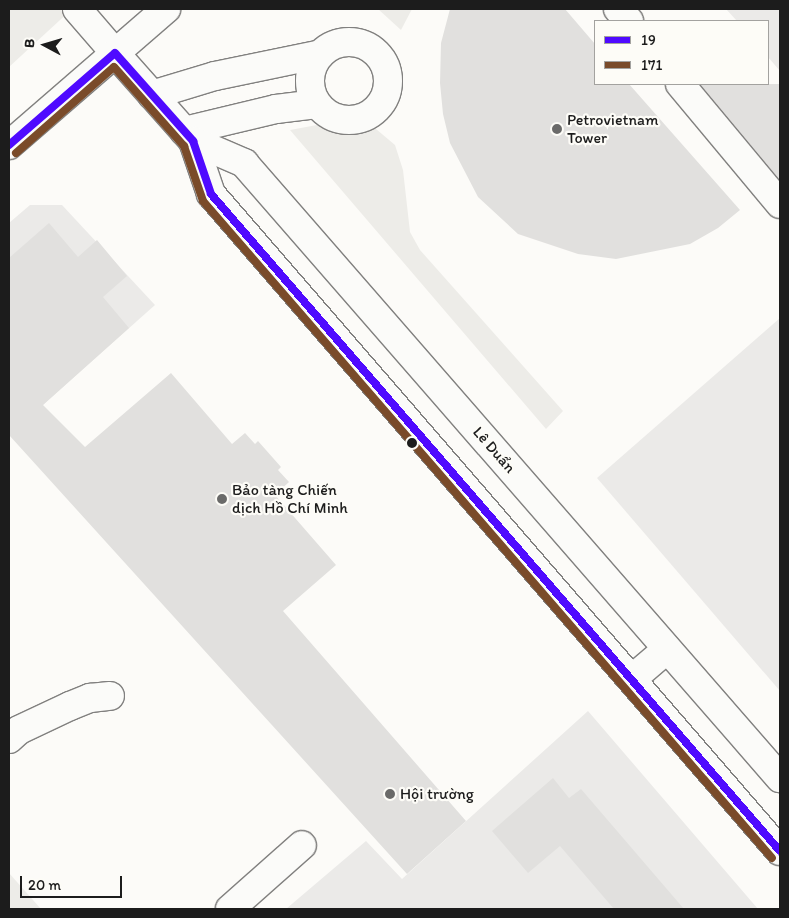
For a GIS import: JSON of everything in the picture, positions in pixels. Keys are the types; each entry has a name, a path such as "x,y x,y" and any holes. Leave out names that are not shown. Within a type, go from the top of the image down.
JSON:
{"main road":[{"name":"Lê Duẩn","path":"77,9 189,136 211,194 780,851"},
{"path":"9,145 166,9"},
{"path":"618,9 628,20"},
{"path":"152,95 240,70 321,54 345,42 371,48 387,70 388,83 377,108 366,116 340,119 317,104 311,92 310,79 321,54"},
{"path":"681,85 780,204"},
{"path":"189,136 276,109 317,104"},
{"name":"Lê Duẩn","path":"189,136 244,163 780,778"},
{"path":"632,679 667,649"},
{"path":"9,739 19,730 70,706 90,698 110,696"},
{"path":"230,909 302,845"}],"shaded area":[{"path":"9,9 72,9 9,67"},
{"path":"378,9 412,9 401,30"},
{"path":"726,9 780,9 780,71 769,58 769,20 736,20"},
{"path":"317,125 376,129 395,145 403,170 410,232 420,250 563,411 546,429 290,130"},
{"path":"30,205 62,205 155,305 9,435 9,223"},
{"path":"780,318 780,691 597,478"},
{"path":"588,711 758,909 286,909 366,841 402,879"},
{"path":"9,873 41,909 9,909"}],"building":[{"name":"Petrovietnam Tower","path":"450,9 565,9 594,43 594,85 630,85 740,210 718,228 690,244 616,259 578,254 518,234 478,197 450,143 443,114 440,83 441,43"},
{"path":"780,84 780,180 701,85"},
{"path":"49,223 78,257 97,240 127,276 103,297 129,328 43,405 85,447 171,373 232,444 245,433 255,444 258,441 281,467 278,470 289,482 275,495 336,565 283,611 466,821 407,874 9,435 9,258"},
{"path":"553,778 569,798 581,789 684,909 614,909 560,846 528,873 492,831"}],"transit line":[{"name":"19","path":"9,145 115,53 193,141 211,194 780,851"},
{"name":"171","path":"16,153 114,67 184,146 203,201 772,858"}],"place":[{"name":"Petrovietnam Tower","path":"557,129"},
{"name":"Bảo tàng Chiến dịch Hồ Chí Minh","path":"222,499"},
{"name":"Hội trường","path":"390,794"}]}
